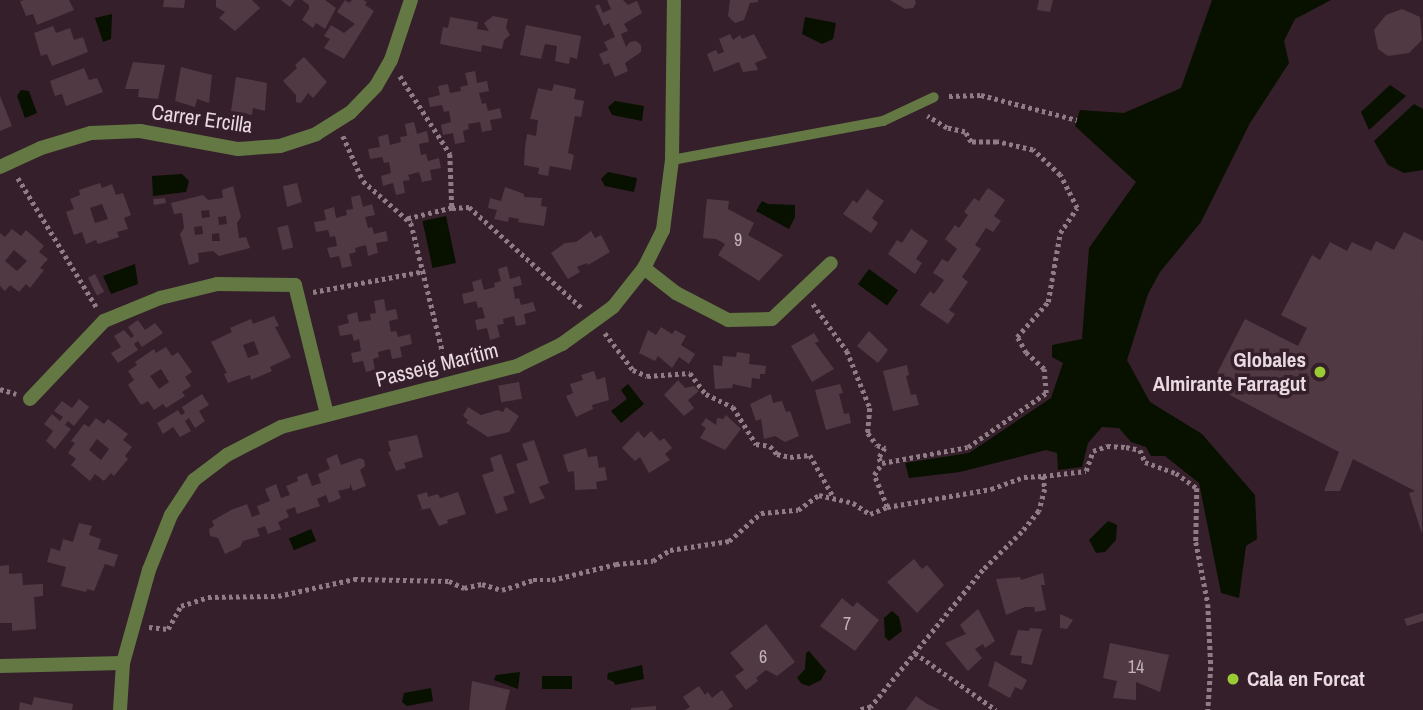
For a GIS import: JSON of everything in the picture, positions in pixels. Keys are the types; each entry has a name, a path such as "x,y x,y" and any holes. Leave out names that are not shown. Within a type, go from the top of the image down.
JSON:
{"street":[{"name":"Carrer Ercilla","path":"4,165 41,148 91,133 140,131 238,149 280,146 304,138 350,113 376,86 391,60 411,0"},
{"name":"Passeig Marítim","path":"120,710 123,663 149,570 171,515 194,480 227,455 281,427 517,366 562,344 613,307 644,268 663,230 672,160 674,0"},
{"path":"644,268 676,293 729,320 772,319 804,292 831,263"},
{"path":"30,399 104,321 160,298 217,284 295,285 327,414"},
{"path":"0,666 123,663"}],"lane":[{"path":"672,160 883,121 934,97"}],"path":[{"path":"391,60 450,154 452,208"},
{"path":"934,97 981,95 1077,120"},
{"path":"887,507 874,475 882,463 968,447 1046,393 1044,369 1017,337 1048,302 1060,233 1077,208 1060,175 1033,150 997,142 971,142 965,132 947,128 913,107"},
{"path":"337,121 363,181 411,223 425,271 450,384"},
{"path":"4,165 104,321"},
{"path":"407,219 452,208 469,207 595,320 633,370 647,376 690,373 706,394 733,407 756,444 769,446 777,454 790,457 810,455 833,497"},
{"path":"298,295 425,271"},
{"path":"804,292 847,351 870,408 868,433 877,445 884,448 879,458 882,463"},
{"path":"134,625 168,629 181,606 208,597 278,596 354,579 449,582 464,588 482,584 502,590 533,580 552,580 616,564 653,561 670,550 729,541 761,513 798,510 819,495 853,503 870,514 887,507 991,489 1024,477 1086,471 1093,451 1107,446 1126,447 1140,450 1145,462 1176,473 1197,488 1196,542 1208,604 1211,667 1209,710"},
{"path":"860,710 871,707 983,570 1022,532 1039,511 1045,489 1043,476"},
{"path":"915,653 996,710"}],"shaded area":[{"path":"1212,0 1331,0 1295,19 1284,41 1289,63 1250,123 1201,222 1160,272 1148,294 1127,360 1150,402 1202,434 1255,495 1257,539 1246,546 1239,598 1221,593 1199,483 1165,456 1151,456 1146,447 1131,442 1119,428 1102,427 1088,443 1082,467 1058,470 1057,453 1046,450 960,472 909,478 905,463 969,453 1051,398 1063,363 1052,357 1052,345 1082,339 1089,248 1136,182 1075,126 1080,110 1124,113 1181,88"},
{"path":"112,14 111,39 103,42 95,18"},
{"path":"805,17 836,23 833,39 822,44 802,34"},
{"path":"1390,85 1406,96 1369,130 1361,112"},
{"path":"21,90 29,91 37,113 25,118 17,96"},
{"path":"615,101 644,106 642,121 612,115 608,107"},
{"path":"1414,104 1423,109 1423,170 1404,173 1388,165 1374,141"},
{"path":"608,172 637,178 634,192 605,186 601,179"},
{"path":"182,174 189,181 186,192 153,196 152,176"},
{"path":"762,201 768,204 795,205 795,217 789,229 756,211"},
{"path":"446,216 456,263 433,268 423,221"},
{"path":"135,264 138,284 111,294 103,276"},
{"path":"869,269 898,290 887,306 858,284"},
{"path":"628,384 644,404 621,423 611,411 627,399 621,390"},
{"path":"1108,521 1117,525 1116,540 1105,552 1096,553 1089,540"},
{"path":"311,529 316,541 294,550 289,538"},
{"path":"892,611 899,617 902,631 889,641 885,637 884,618"},
{"path":"809,651 826,671 821,680 809,686 802,684 797,678 805,669 806,653"},
{"path":"642,665 644,679 615,685 607,679 608,673"},
{"path":"520,672 518,689 494,680 496,675"},
{"path":"542,676 572,676 572,689 542,689"},
{"path":"431,688 433,701 407,706 402,702 404,693"}],"building":[{"path":"69,0 74,10 37,25 33,14 26,16 20,1"},
{"path":"164,0 185,0 184,8 163,7"},
{"path":"216,0 252,0 260,8 235,31 219,18 225,12 216,7"},
{"path":"281,0 295,0 290,7"},
{"path":"302,0 325,0 336,8 325,29 316,23 313,28 302,20 309,5"},
{"path":"345,0 349,3 352,0 363,0 367,2 365,5 374,11 344,59 324,48 330,39 324,36 331,25 344,33 355,24 337,12"},
{"path":"607,0 623,0 628,5 637,1 642,13 624,24 628,31 621,34 626,47 630,42 636,41 641,45 641,52 625,63 628,71 615,77 609,63 604,65 599,54 608,50 604,42 615,37 609,23 604,26 595,6 599,4 603,13 611,9"},
{"path":"730,0 758,2 750,3 744,20 735,23 728,16"},
{"path":"890,0 915,0 916,3 913,8 905,9"},
{"path":"1039,0 1053,0 1050,12 1037,10"},
{"path":"1402,9 1420,17 1422,40 1409,53 1388,56 1378,49 1374,30 1386,15"},
{"path":"493,16 508,19 506,28 510,35 504,40 502,49 482,45 481,52 440,44 443,27 448,28 450,17 478,22 477,29 489,31 484,23"},
{"path":"526,25 581,36 577,59 570,57 569,64 555,61 557,46 545,44 541,59 520,55"},
{"path":"53,26 56,33 70,28 74,40 83,37 88,52 52,66 47,54 41,56 34,33"},
{"path":"730,34 733,40 740,35 742,39 754,34 767,58 755,63 758,70 743,72 739,62 714,72 707,54 716,50 718,54 724,52 719,39"},
{"path":"304,57 327,82 313,98 308,93 301,103 296,102 296,95 283,81"},
{"path":"133,62 165,65 158,99 138,97 139,89 125,89"},
{"path":"181,67 212,75 209,103 197,99 195,107 175,101"},
{"path":"84,68 89,80 97,78 103,92 66,106 62,94 55,96 50,81"},
{"path":"475,71 477,83 487,81 489,91 479,93 482,104 486,103 488,111 500,108 502,118 490,120 492,130 482,132 480,122 468,124 469,129 463,131 465,142 455,144 453,133 443,135 441,125 451,122 449,111 444,112 442,105 430,107 428,98 440,95 438,86 448,84 450,93 461,91 460,87 468,85 465,73"},
{"path":"236,77 267,83 265,111 253,108 252,115 231,111"},
{"path":"554,84 576,89 574,99 584,101 581,117 575,116 568,153 574,155 571,170 550,166 548,176 538,174 539,168 524,165 525,147 527,134 536,136 538,120 530,119 538,88 552,91"},
{"path":"0,96 12,126 0,131"},
{"path":"414,122 417,134 427,131 429,142 419,144 421,155 426,154 428,161 439,158 441,168 430,170 432,180 422,182 419,172 408,175 410,180 403,181 405,193 396,195 393,183 383,186 381,176 391,173 389,162 384,163 382,157 370,159 368,149 380,147 378,137 388,134 390,145 401,142 400,137 407,136 405,124"},
{"path":"100,183 102,188 112,184 116,195 123,193 131,215 124,218 128,229 117,232 119,237 98,244 96,240 86,244 82,232 74,235 66,212 74,209 70,199 80,195 79,190","holes":["102,204 108,219 95,223 90,208"]},
{"path":"297,183 302,202 287,207 283,186"},
{"path":"233,186 241,217 237,223 239,238 246,237 250,248 219,256 213,251 198,253 199,262 189,265 180,234 184,228 182,213 174,214 171,203 203,195 208,200 223,198 222,190","holes":["209,210 210,217 202,218 201,211","226,216 227,224 219,225 218,217","202,226 203,234 195,235 194,227","219,233 220,241 212,241 212,234"]},
{"path":"505,187 524,194 524,197 542,198 541,206 547,207 544,226 518,222 519,219 509,217 508,222 494,219 497,210 488,208 490,198 501,201"},
{"path":"988,188 1005,200 994,216 1001,221 993,232 986,228 975,245 981,249 962,277 968,282 949,310 955,314 948,324 920,305 930,291 934,294 944,280 933,273 942,259 948,262 957,249 945,239 955,225 959,228 968,215 964,212 974,198 979,201"},
{"path":"867,189 884,201 872,218 878,223 871,233 843,214 853,200 857,203"},
{"path":"360,195 363,207 372,204 375,215 365,217 368,228 372,227 374,234 386,231 388,241 376,243 378,253 368,256 366,245 355,248 356,252 349,254 352,266 342,268 339,256 330,258 327,248 337,246 335,236 330,237 328,230 316,232 314,222 326,220 324,210 334,207 336,218 347,215 346,210 353,209 351,197"},
{"path":"165,198 166,203 154,205 153,199"},
{"path":"707,199 729,201 728,209 754,223 748,235 783,255 759,281 718,255 725,244 716,239 703,238"},
{"path":"288,225 293,247 282,250 277,227"},
{"path":"12,229 21,236 26,230 44,246 39,252 48,259 40,268 44,270 30,288 26,284 19,292 10,285 5,291 0,286 0,233 5,237","holes":["14,250 27,261 17,271 5,261"]},
{"path":"911,229 928,241 916,259 922,263 915,274 888,254 897,240 902,243"},
{"path":"591,231 595,238 601,235 610,252 588,265 587,263 577,267 580,272 568,279 551,253 565,243 576,242"},
{"name":"Globales Almirante Farragut","path":"1404,232 1423,241 1422,534 1409,493 1415,491 1353,459 1340,491 1324,491 1339,452 1211,385 1245,319 1298,346 1307,328 1281,315 1312,255 1320,260 1330,242 1347,251 1352,242 1371,251 1376,241 1394,250"},
{"path":"507,266 510,279 520,276 522,285 513,287 515,299 519,298 521,305 533,302 536,311 524,314 526,324 516,326 514,316 503,319 504,324 497,325 500,337 490,340 487,328 477,330 475,320 485,318 482,307 478,308 476,301 464,304 462,294 474,291 472,282 481,279 484,290 495,287 494,283 501,281 498,269"},
{"path":"95,274 104,292 97,295 88,278"},
{"path":"384,299 386,311 396,309 398,319 389,321 391,332 396,331 398,337 410,334 412,344 400,347 402,357 392,359 390,349 378,352 379,357 373,359 375,370 366,372 363,361 353,363 351,353 361,351 359,339 354,341 352,334 340,336 338,326 349,323 347,315 357,312 359,322 371,320 370,314 376,313 374,301"},
{"path":"274,316 279,326 275,327 291,357 270,367 272,371 251,380 250,375 228,383 224,374 227,373 211,342 232,332 230,328 251,319 253,324","holes":["254,341 259,354 248,358 243,345"]},
{"path":"138,320 145,330 155,323 163,333 142,347 138,341 134,344 138,350 118,363 111,353 121,347 114,336 124,330 131,338 134,336 128,327"},
{"path":"661,327 672,334 675,330 686,336 681,345 695,354 689,364 679,357 672,368 658,356 655,361 639,353 648,330 656,335"},
{"path":"869,331 888,350 878,363 857,346"},
{"path":"814,333 819,341 815,343 834,369 812,382 791,346"},
{"path":"166,347 172,356 178,352 192,372 185,377 191,386 182,392 185,396 166,408 163,404 154,410 148,401 141,405 128,385 134,380 128,371 137,365 135,362 154,349 156,353","holes":["161,369 169,382 159,389 150,376"]},
{"path":"737,352 750,354 749,364 766,366 765,374 760,374 760,379 752,378 751,388 733,384 732,388 715,389 713,365 722,366 723,356 736,357"},
{"path":"907,365 909,375 906,376 911,395 916,394 919,405 893,411 883,371"},
{"path":"594,371 597,380 605,377 609,400 592,405 593,409 576,417 566,396 573,393 570,384 583,380 581,375"},
{"path":"678,380 685,388 694,386 699,391 688,400 694,408 684,416 664,395"},
{"path":"519,382 522,399 501,402 498,386"},
{"path":"840,384 843,393 839,394 844,414 849,413 851,423 826,430 815,390"},
{"path":"202,394 209,405 199,411 205,421 195,428 189,418 185,421 191,431 180,437 173,427 163,434 157,423 178,410 181,415 185,413 182,407"},
{"path":"771,394 773,403 782,401 786,412 790,411 799,436 785,442 775,436 764,439 761,419 756,421 750,404"},
{"path":"79,399 89,407 74,426 68,421 65,425 71,429 55,449 46,441 53,431 44,424 52,414 60,421 63,417 54,411 62,401 72,408"},
{"path":"468,407 481,415 498,410 503,412 506,407 519,416 509,432 488,437 466,423 468,420 463,416"},
{"path":"726,415 741,429 725,450 700,438 706,428 701,425 706,418 716,425 717,418 723,419"},
{"path":"96,418 104,424 108,419 128,434 123,440 132,447 125,456 128,459 114,476 111,473 104,481 95,474 90,481 71,465 76,459 68,453 75,443 71,441 84,424 89,427","holes":["97,439 109,449 101,460 89,450"]},
{"path":"638,431 644,438 651,431 660,441 664,438 672,448 665,454 670,460 649,473 640,457 635,461 622,448"},
{"path":"417,435 423,457 404,463 406,468 396,471 388,452 391,451 388,441"},
{"path":"534,440 549,483 539,487 545,498 530,504 516,464 528,460 522,444"},
{"path":"586,448 588,457 597,456 599,468 605,467 607,480 596,482 597,489 575,490 574,471 568,472 563,455"},
{"path":"337,454 341,465 360,458 364,460 365,466 360,470 366,486 353,491 350,483 350,488 338,491 341,498 329,503 326,495 317,499 320,506 297,514 295,507 286,510 289,517 278,522 281,529 268,534 265,526 257,529 260,536 243,541 240,547 225,554 218,538 210,536 209,529 214,526 212,521 231,510 247,504 252,517 260,514 257,506 270,501 265,489 276,484 281,498 290,495 286,486 307,473 312,486 321,483 318,474 330,469 326,459"},
{"path":"501,454 515,493 503,497 508,510 496,514 482,475 494,471 490,458"},
{"path":"427,492 428,497 438,494 440,498 458,492 466,514 447,520 448,523 439,526 430,508 416,511 422,509 417,495"},
{"path":"79,523 92,526 89,535 101,539 98,549 118,555 114,567 105,564 94,591 87,589 86,592 61,586 66,567 47,562 51,548 60,551 63,539 73,542"},
{"path":"914,559 922,569 927,565 944,585 917,613 887,582"},
{"path":"9,565 9,574 22,573 23,585 43,584 43,596 34,597 36,629 12,631 12,623 0,623 0,566"},
{"path":"1043,573 1045,585 1041,585 1046,610 1035,612 1034,607 1025,607 1006,615 996,579 1020,577 1021,580"},
{"path":"842,598 853,607 857,602 879,620 855,651 820,626"},
{"path":"978,609 995,641 985,648 983,644 975,649 982,658 968,671 945,643 966,634 960,625"},
{"path":"1423,613 1423,621 1407,626 1404,619"},
{"path":"1060,614 1073,620 1067,629 1060,628"},
{"path":"766,624 795,662 777,676 766,670 756,678 758,681 746,690 735,676 744,670 730,653"},
{"path":"1030,628 1042,629 1032,665 1021,663 1022,656 1010,655 1018,630 1029,631"},
{"path":"1110,643 1169,655 1160,692 1136,682 1136,700 1113,698 1117,681 1103,678"},
{"path":"995,661 1027,680 1022,690 1015,687 1010,698 988,686"},
{"path":"472,681 510,690 505,710 469,710"},
{"path":"699,686 705,695 708,692 712,698 722,690 733,706 728,710 685,710 690,707 683,697"},
{"path":"916,696 927,704 940,710 906,710"},
{"path":"34,697 73,704 72,710 19,710 20,702 32,705"},
{"path":"656,706 656,710 631,710 631,708"}],"place":[{"name":"Globales Almirante Farragut","path":"1320,372"},
{"name":"Cala en Forcat","path":"1233,679"}]}
